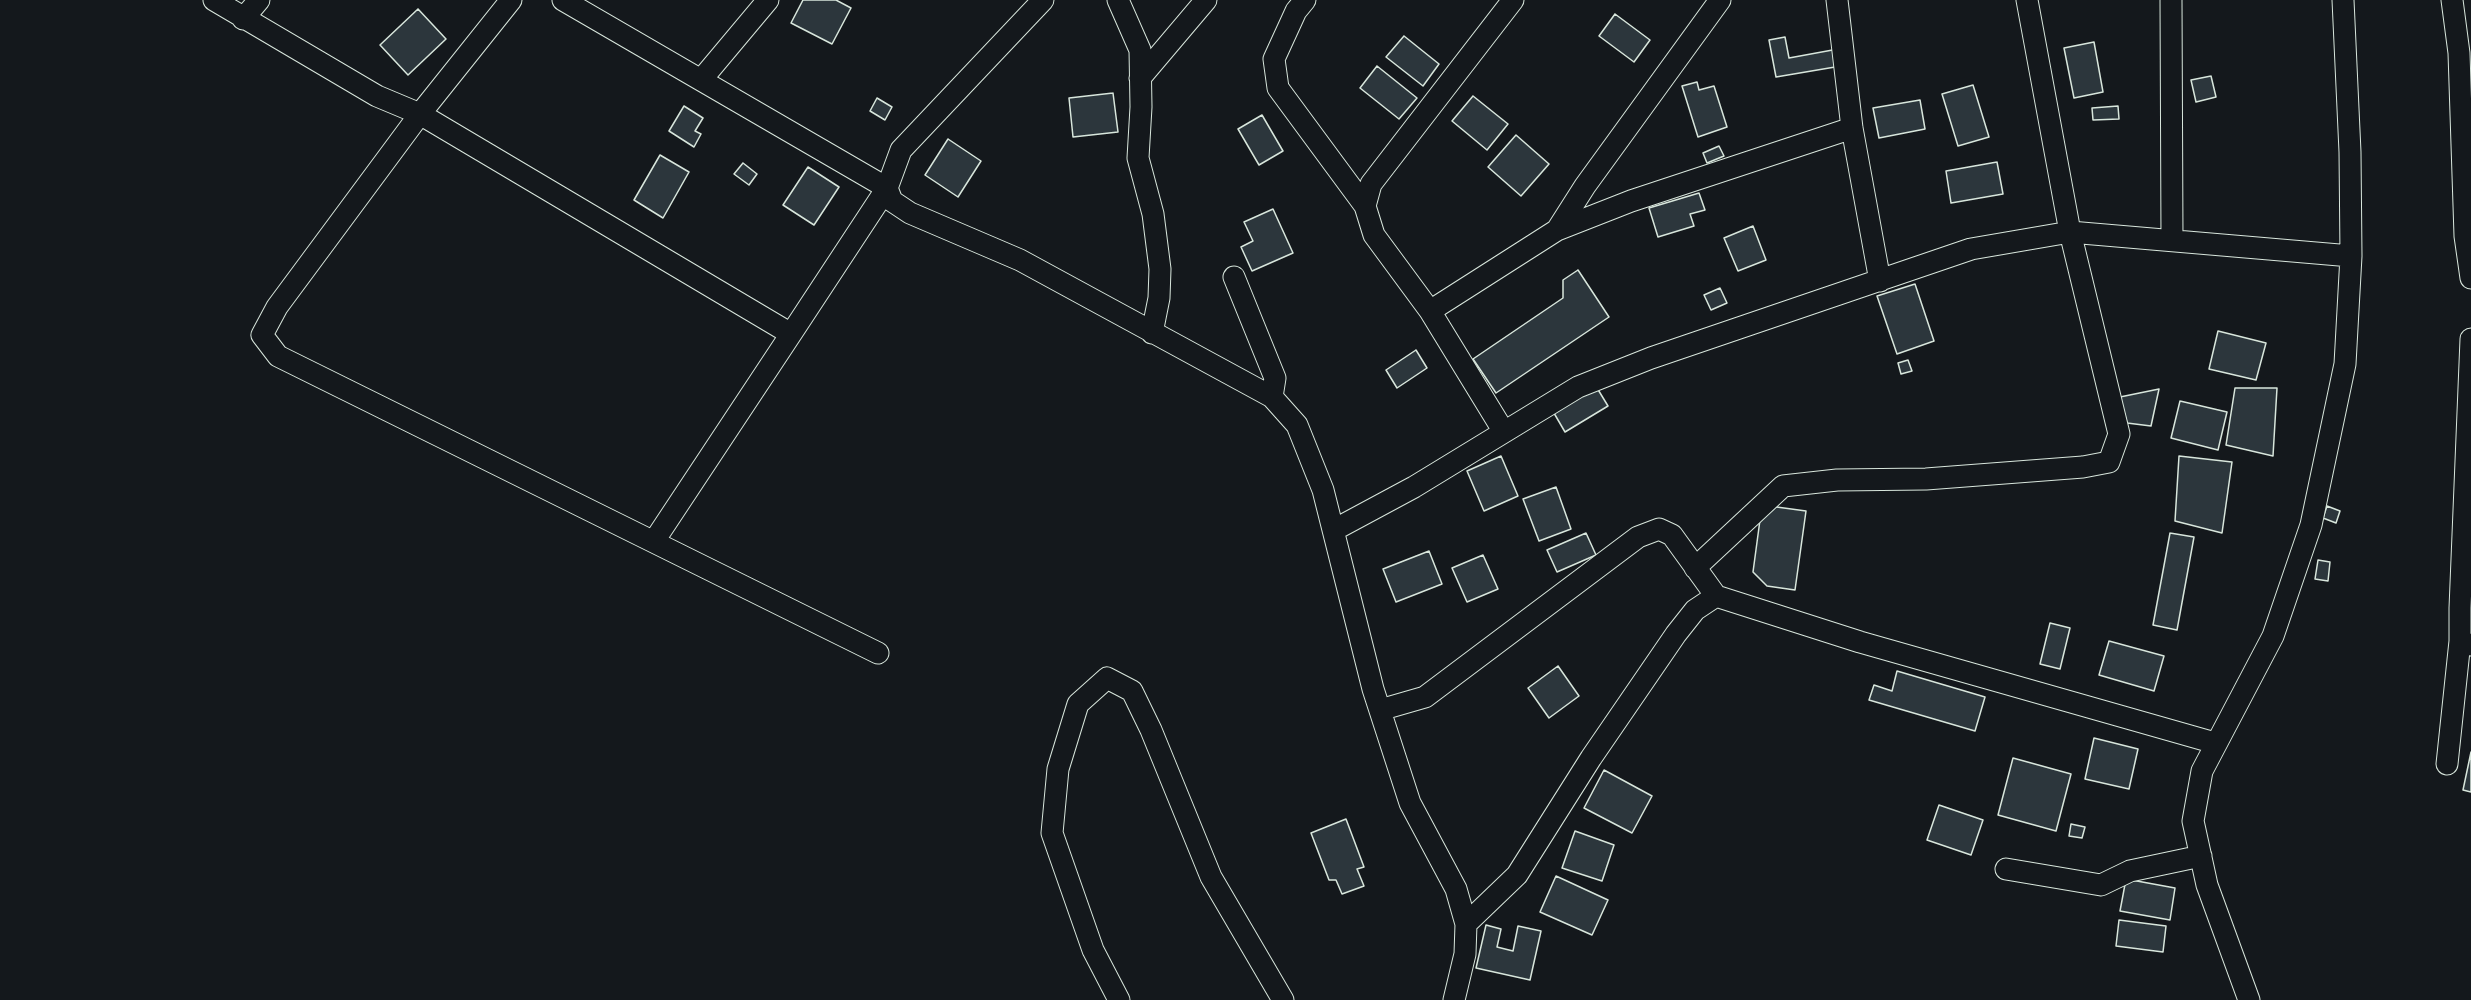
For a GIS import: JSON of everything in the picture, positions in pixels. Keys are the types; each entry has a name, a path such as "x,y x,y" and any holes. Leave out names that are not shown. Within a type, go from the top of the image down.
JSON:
{"street":[{"path":"214,0 376,96 420,114 791,334"},
{"path":"243,19 259,0"},
{"path":"511,0 420,114 277,307 262,335 278,356 878,653"},
{"path":"563,0 888,188 892,201 910,213 1020,260 1272,397 1297,425 1323,490 1380,710 1410,803 1456,889 1466,924 1465,954 1454,1000"},
{"path":"701,80 768,0"},
{"path":"654,541 888,188 902,150 1042,0"},
{"path":"1118,0 1140,50 1138,158 1153,214 1160,269 1159,298 1152,333"},
{"path":"1140,78 1206,0"},
{"path":"1305,0 1296,11 1274,59 1278,88 1365,206 1374,235 1430,310 1504,432"},
{"path":"1365,206 1371,184 1513,0"},
{"path":"1557,230 1585,186 1720,0"},
{"path":"1837,0 1852,128 1880,280"},
{"path":"1695,568 1732,535 1761,503 1783,486 1837,480 1926,479 2083,467 2109,462 2119,434 2070,232 2027,0"},
{"path":"2171,0 2172,240"},
{"path":"2249,1000 2207,885 2193,821 2202,771 2273,636 2312,525 2345,364 2351,256 2350,152 2343,0"},
{"path":"2452,0 2459,53 2465,236 2471,278"},
{"path":"1430,310 1557,230 1631,201 1852,128"},
{"path":"1334,530 1413,487 1578,387 1650,358 1971,249 2070,232 2351,256"},
{"path":"1234,276 1275,378 1272,397"},
{"path":"2447,764 2466,643 2471,339"},
{"path":"1380,710 1425,697 1638,537 1659,529 1672,535 1716,596 1860,642 2215,743"},
{"path":"1466,924 1517,875 1591,758 1676,634 1695,610 1716,596"},
{"path":"1119,1000 1093,950 1052,833 1058,769 1078,704 1107,678 1132,691 1151,730 1211,877 1283,1000"},
{"path":"2006,869 2101,885 2130,871 2201,855"}],"building":[{"path":"803,0 836,0 851,8 832,44 791,23"},
{"path":"418,9 446,39 408,75 380,45"},
{"path":"1615,14 1650,40 1634,62 1599,36"},
{"path":"1404,36 1439,64 1423,86 1386,57"},
{"path":"1785,37 1789,58 1838,49 1841,66 1776,77 1769,40"},
{"path":"2094,42 2103,92 2074,98 2064,48"},
{"path":"1377,66 1417,98 1399,119 1360,88"},
{"path":"2211,76 2216,97 2196,102 2191,80"},
{"path":"1697,82 1699,90 1714,86 1727,127 1698,137 1682,86"},
{"path":"1973,85 1989,137 1958,146 1942,94"},
{"path":"1113,93 1118,132 1073,137 1069,98"},
{"path":"1473,96 1508,124 1487,150 1452,121"},
{"path":"877,98 892,107 885,120 870,111"},
{"path":"1920,100 1925,129 1879,138 1873,108"},
{"path":"684,106 703,118 695,131 701,134 694,147 669,131"},
{"path":"2118,106 2119,119 2093,120 2092,108"},
{"path":"1262,115 1283,151 1259,165 1238,129"},
{"path":"1516,135 1549,164 1521,196 1488,167"},
{"path":"948,139 981,161 958,197 925,175"},
{"path":"1719,146 1724,156 1707,163 1703,153"},
{"path":"660,155 689,172 663,218 634,200"},
{"path":"1997,162 2003,194 1951,203 1946,171"},
{"path":"743,163 757,174 749,185 734,174"},
{"path":"808,167 839,187 814,225 783,205"},
{"path":"1699,193 1705,210 1690,214 1694,226 1658,237 1649,208"},
{"path":"1273,209 1293,253 1252,271 1241,247 1253,241 1244,222"},
{"path":"1753,226 1766,260 1738,271 1724,238"},
{"path":"1578,270 1609,317 1496,393 1473,359 1563,298 1563,280"},
{"path":"1915,284 1934,341 1897,354 1877,296"},
{"path":"1720,288 1727,303 1711,310 1704,295"},
{"path":"2218,331 2266,343 2256,380 2209,369"},
{"path":"1416,350 1427,368 1397,388 1386,370"},
{"path":"1908,360 1912,371 1901,374 1898,363"},
{"path":"1594,383 1608,406 1565,432 1551,408"},
{"path":"2235,388 2277,388 2273,456 2226,445"},
{"path":"2159,389 2151,426 2127,423 2120,397"},
{"path":"2180,401 2227,412 2218,450 2171,438"},
{"path":"1501,456 1518,496 1484,511 1467,471"},
{"path":"2179,456 2232,462 2222,533 2175,521"},
{"path":"1556,487 1571,529 1539,541 1523,499"},
{"path":"1762,505 1806,511 1795,590 1767,586 1753,572"},
{"path":"2327,506 2340,511 2336,523 2323,518"},
{"path":"1586,533 1596,555 1557,572 1547,550"},
{"path":"2170,533 2194,537 2177,630 2153,625"},
{"path":"1429,551 1442,584 1396,602 1383,569"},
{"path":"1483,555 1498,589 1467,602 1452,568"},
{"path":"2318,560 2330,562 2328,581 2315,579"},
{"path":"2050,623 2070,628 2060,669 2040,664"},
{"path":"2109,641 2164,656 2154,691 2099,675"},
{"path":"1558,666 1579,696 1549,718 1528,688"},
{"path":"1897,671 1985,697 1975,731 1869,700 1874,685 1892,691"},
{"path":"2094,738 2138,749 2129,789 2085,779"},
{"path":"2471,752 2471,792 2463,790"},
{"path":"2013,758 2071,774 2056,831 1998,815"},
{"path":"1604,770 1652,796 1632,833 1584,808"},
{"path":"1939,805 1983,820 1971,855 1927,840"},
{"path":"1346,819 1364,867 1357,869 1364,886 1342,894 1336,880 1329,880 1311,833"},
{"path":"2071,824 2085,827 2082,838 2069,836"},
{"path":"1575,831 1614,845 1602,881 1562,868"},
{"path":"1556,876 1608,900 1592,935 1540,912"},
{"path":"2126,879 2175,888 2170,920 2120,911"},
{"path":"2119,920 2166,926 2163,952 2116,946"},
{"path":"1486,925 1501,929 1497,947 1513,951 1518,926 1541,931 1530,980 1476,968"}]}
